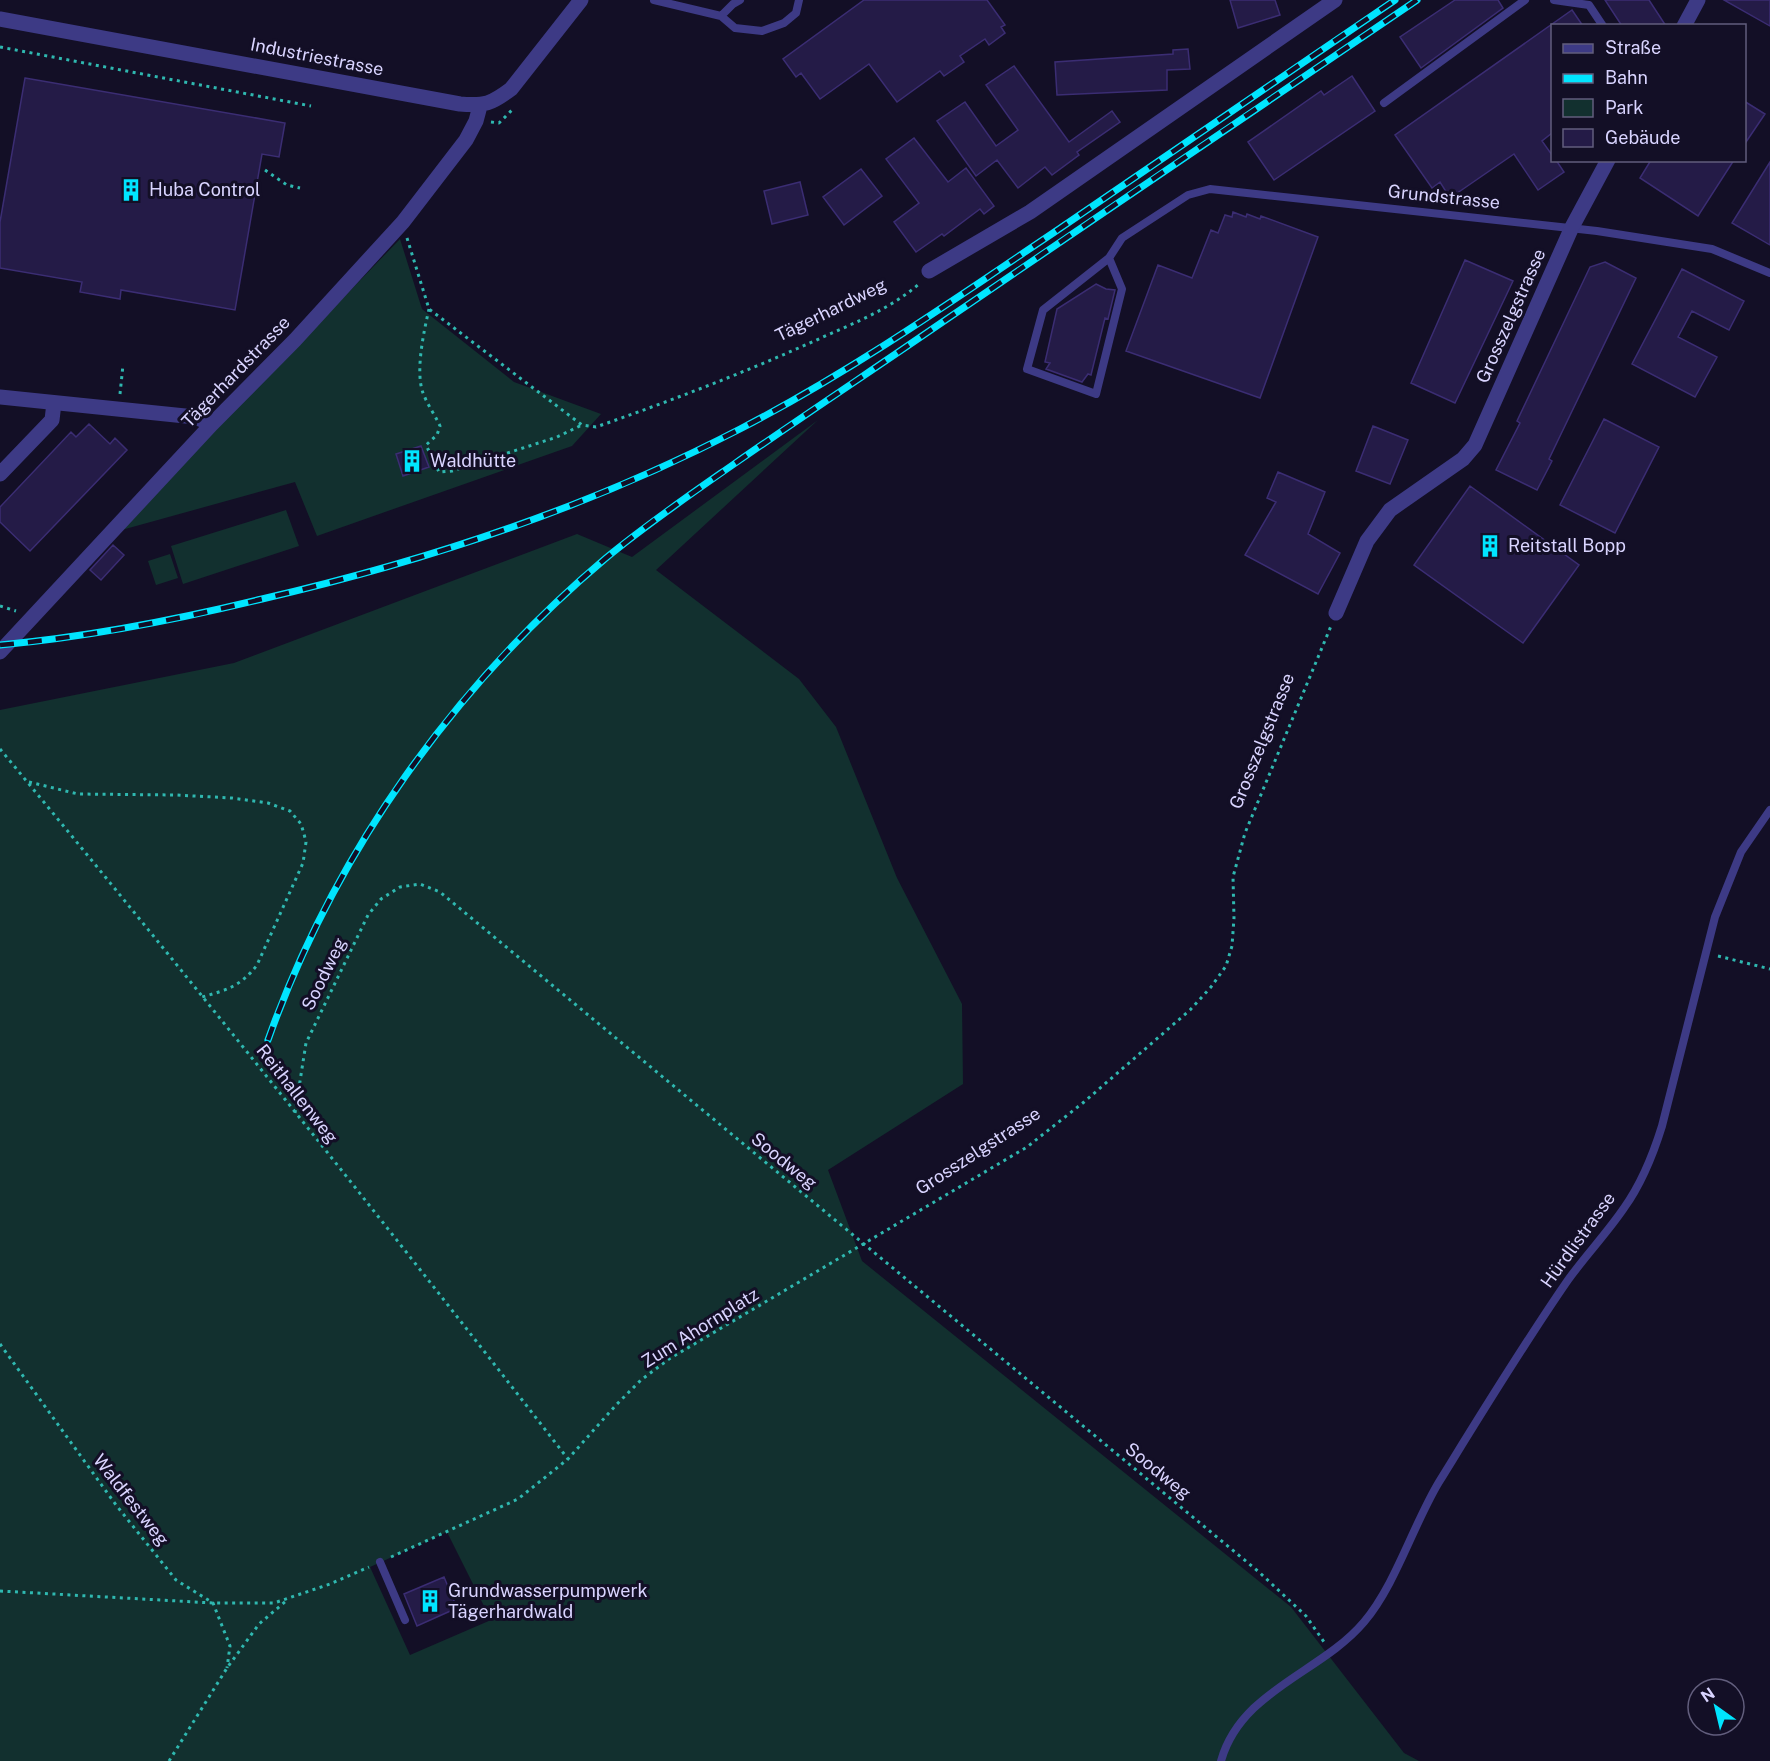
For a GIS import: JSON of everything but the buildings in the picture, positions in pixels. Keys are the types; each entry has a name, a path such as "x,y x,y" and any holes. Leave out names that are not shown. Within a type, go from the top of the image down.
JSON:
{"street":[{"path":"480,106 497,100 511,89 581,0"},
{"path":"930,271 1030,212 1335,0"},
{"path":"1685,24 1698,0"},
{"name":"Industriestrasse","path":"0,19 480,106"},
{"name":"Tägerhardstrasse","path":"0,652 212,424 295,340 403,222 466,140 476,121 480,106"},
{"name":"Grosszelgstrasse","path":"1336,613 1367,541 1390,510 1463,459 1475,445 1572,228 1607,162"},
{"path":"0,397 195,417 212,424"},
{"path":"0,474 52,420 54,403"}],"lane":[{"path":"654,0 721,16 735,28 762,31 784,23 796,13 799,0"},
{"path":"721,16 740,0"},
{"path":"1384,103 1525,0"},
{"path":"1554,0 1589,5 1602,24"},
{"name":"Grundstrasse","path":"1109,258 1122,238 1188,195 1210,189 1572,228 1712,249 1770,273"},
{"path":"1109,258 1122,289 1096,394 1027,369 1043,310 1109,258"},
{"name":"Hürdlistrasse","path":"1221,1761 1232,1735 1254,1708 1356,1630 1374,1609 1430,1498 1468,1435 1570,1278 1625,1207 1640,1183 1652,1158 1662,1126 1715,917 1733,868 1755,830 1770,810"},
{"path":"380,1562 405,1620"}],"path":[{"path":"0,47 311,106"},
{"path":"265,170 287,185 300,188"},
{"path":"403,222 429,309 424,331 422,392 440,426 437,435 426,445 439,472 452,471 557,437 582,425 429,309"},
{"name":"Tägerhardweg","path":"582,425 596,428 719,383 792,351 870,316 903,297 930,271"},
{"path":"118,409 123,366"},
{"name":"Grosszelgstrasse","path":"865,1243 1027,1148 1190,1010 1211,987 1226,966 1232,946 1233,877 1245,833 1336,613"},
{"name":"Reithallenweg","path":"0,749 99,868 568,1459"},
{"path":"27,782 78,794 176,795 259,801 283,807 296,817 301,824 306,842 303,863 257,965 249,976 238,984 202,997"},
{"name":"Soodweg","path":"295,1113 306,1043 375,904 400,887 420,884 440,892 1259,1572 1306,1616 1330,1651"},
{"path":"1705,953 1770,969"},
{"name":"Zum Ahornplatz","path":"288,1598 330,1584 518,1499 568,1459 616,1404 641,1380 669,1359 865,1243"},
{"name":"Waldfestweg","path":"0,1344 116,1505 176,1580 213,1603"},
{"path":"0,1591 213,1603 274,1603 288,1598"},
{"path":"169,1761 227,1668 259,1624 288,1598"},
{"path":"213,1603 230,1646 227,1668"}],"green space":[{"path":"400,239 422,309 514,382 601,414 572,446 317,536 295,482 118,531"},
{"path":"818,420 656,570 799,679 836,727 897,878 962,1004 963,1084 828,1170 862,1261 1291,1607 1404,1753 1419,1761 0,1761 0,710 234,663 577,534 632,557","holes":["447,1532 491,1620 410,1655 370,1567"]},
{"path":"286,510 299,546 183,584 171,546"},
{"path":"170,554 178,578 156,585 148,561"}],"railway":[{"path":"0,645 165,621 324,584 507,529 625,483 683,457 782,407 903,334 1395,0"},
{"path":"268,1040 296,971 328,903 364,839 405,777 450,717 498,661 606,558 653,521 786,428 1417,0"}],"place":[{"name":"Huba Control","path":"131,190"},
{"name":"Waldhütte","path":"412,461"},
{"name":"Reitstall Bopp","path":"1490,546"},
{"name":"Grundwasserpumpwerk Tägerhardwald","path":"430,1601"}]}
